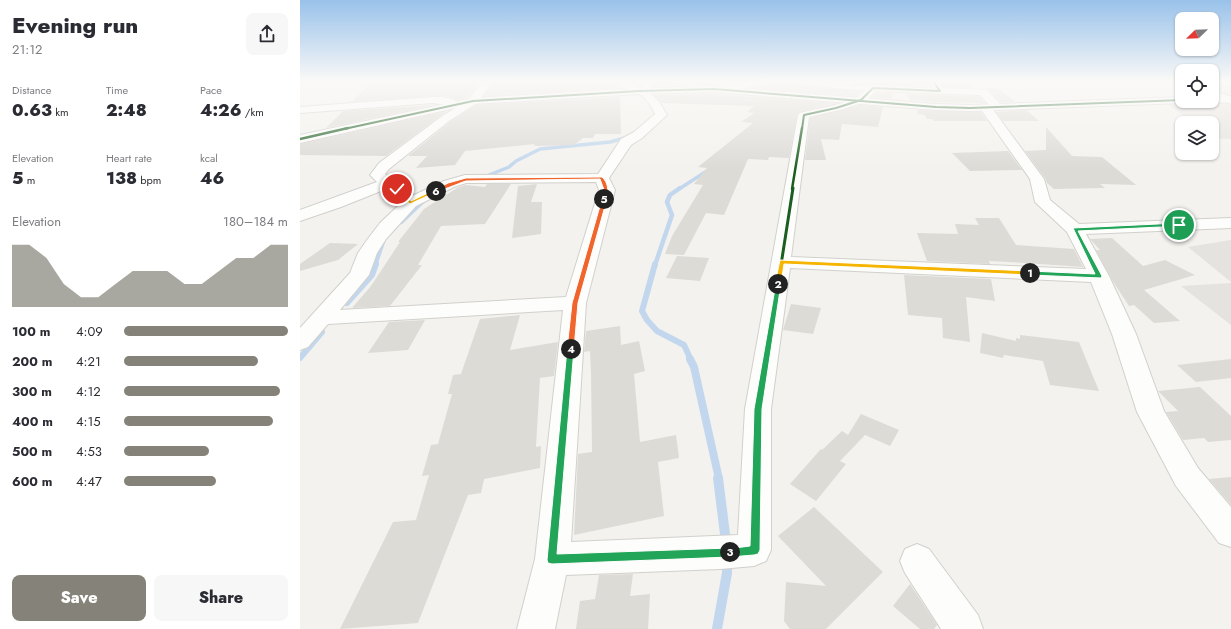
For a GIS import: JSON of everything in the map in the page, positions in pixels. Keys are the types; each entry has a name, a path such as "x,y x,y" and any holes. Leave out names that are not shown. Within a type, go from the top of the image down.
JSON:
{"street":[{"path":"300,139 426,110"},
{"path":"410,203 397,189 377,175 384,166 444,119 458,110"},
{"path":"602,178 626,142 638,135 661,115 659,110"},
{"path":"552,560 728,553 754,550 758,409 804,115 825,110"},
{"path":"994,110 1037,179 1043,202 1075,229 1099,276 1124,334 1151,412 1187,477 1231,532"},
{"path":"300,342 359,275 363,262 378,234 410,203 449,184 466,179 602,178"},
{"path":"536,629 552,560 575,303 607,190 602,178"},
{"path":"300,216 335,204 387,182"},
{"path":"1075,229 1231,223"},
{"path":"782,262 1099,276"},
{"path":"322,318 575,303"},
{"path":"917,561 964,629"}],"shaded area":[{"path":"1176,110 1231,110 1231,139 1219,138 1219,116 1183,116"},
{"path":"1231,240 1231,282 1188,247"},
{"path":"1231,283 1231,325 1181,286"}],"building":[{"path":"353,110 409,110 326,128 343,111"},
{"path":"468,110 620,110 621,134 595,134 593,138 583,138 574,145 534,146 535,144 465,151 455,165 416,168 427,156 408,156 450,122"},
{"path":"749,110 806,110 799,112 797,115 789,158 769,157 768,160 748,159 724,215 706,213 684,255 665,254 672,236 703,185 694,184 707,168 698,167 753,123 741,122 754,113 747,112"},
{"path":"839,110 882,110 878,127 842,124 839,140 821,139 826,160 805,160 810,118"},
{"path":"917,110 981,112 987,121 934,121 932,119 927,119 925,115 918,114"},
{"path":"1026,110 1039,121 1003,121 996,112"},
{"path":"447,111 386,156 300,155 300,144"},
{"path":"1046,127 1072,156 1102,157 1136,185 1100,184 1105,188 1054,189 1047,183 1025,151 1046,150"},
{"path":"1008,151 1022,170 970,171 952,153"},
{"path":"487,184 511,184 485,224 441,226 418,265 422,265 390,306 352,308 371,286 400,242 398,242 424,209 457,188 465,185 485,187"},
{"path":"537,184 531,202 542,202 541,234 512,238 518,186"},
{"path":"975,218 999,218 1016,245 1074,249 1083,267 989,261 990,264 927,261 917,233 958,234 955,224 979,225"},
{"path":"1112,238 1143,266 1165,260 1195,275 1144,290 1180,321 1154,323 1134,305 1129,306 1114,283 1096,250 1100,250 1090,239"},
{"path":"330,243 358,244 338,260 300,271 300,264"},
{"path":"677,256 709,258 700,281 666,278"},
{"path":"904,275 991,279 995,301 966,297 970,342 943,338 942,318 908,315"},
{"path":"791,304 821,308 813,334 783,330"},
{"path":"520,315 510,350 558,342 554,376 540,378 536,447 541,446 540,468 484,479 481,493 468,495 418,623 340,629 393,522 416,520 429,475 422,476 431,445 438,444 452,394 448,394 453,375 461,374 480,319"},
{"path":"425,320 408,350 368,353 389,322"},
{"path":"620,326 621,345 639,341 645,371 634,374 640,442 676,435 679,458 658,462 664,516 574,535 578,454 592,452 590,351 584,352 586,331"},
{"path":"982,333 1016,341 1016,338 1020,339 1020,335 1079,342 1099,391 1050,385 1043,361 1004,355 1003,358 980,353"},
{"path":"1231,359 1231,378 1196,382 1177,365"},
{"path":"1200,387 1231,416 1231,440 1208,442 1204,438 1183,440 1166,412 1178,411 1158,391"},
{"path":"861,414 899,430 890,446 865,435 840,461 846,464 816,501 790,484 821,449 822,450 842,431 848,435"},
{"path":"1231,477 1231,505 1209,479"},
{"path":"814,507 883,572 826,629 790,629 784,621 786,582 826,586 778,536"},
{"path":"633,574 630,596 650,594 648,629 576,629 580,601 595,599 599,575"},
{"path":"910,584 937,625 934,629 920,629 893,606"}],"waterway":[{"path":"489,175 509,167 516,161 540,149 610,142 628,137"},
{"path":"679,189 707,171"},
{"path":"655,265 672,215 667,202 670,195 680,188"},
{"path":"401,222 423,201"},
{"path":"375,265 385,236"},
{"path":"347,303 372,275 376,264"},
{"path":"655,264 642,311 647,320 657,331 684,345 691,360"},
{"path":"300,358 322,332"},
{"path":"690,359 694,367 719,479"},
{"path":"718,478 726,542"},
{"path":"717,629 727,573 727,562"}],"cycle path":[{"path":"300,139 430,110"},
{"path":"552,559 720,553 754,550 758,409 804,115 825,110"}],"route":[{"path":"397,189 410,203 449,184 466,179 602,178 607,190 575,303 552,560 720,553 754,550 758,409 782,262 1099,276 1075,229 1179,225"}]}
